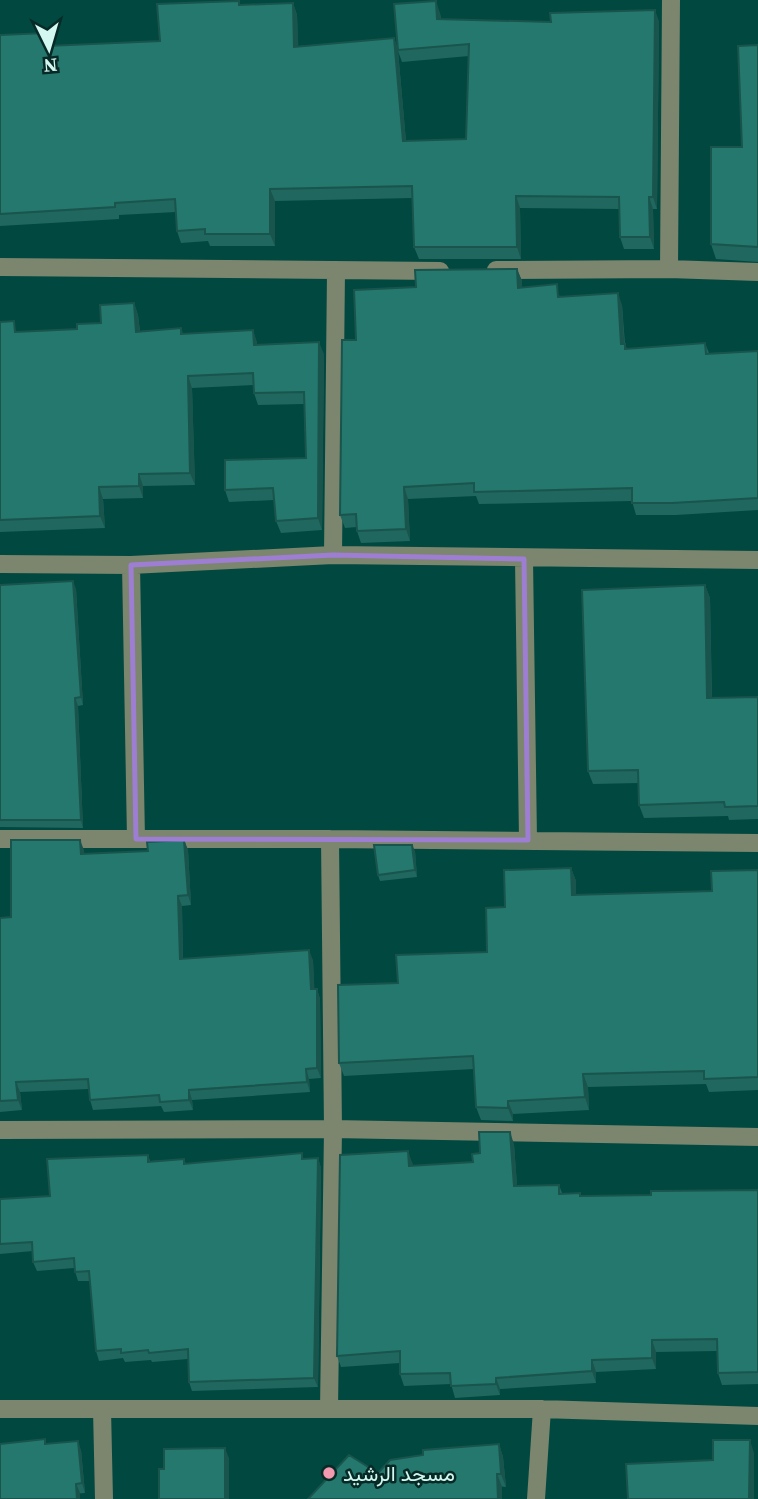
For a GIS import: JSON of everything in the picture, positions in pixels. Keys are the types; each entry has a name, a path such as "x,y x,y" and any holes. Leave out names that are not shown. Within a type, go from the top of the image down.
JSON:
{"street":[{"path":"669,269 671,0"},
{"path":"0,267 336,271 669,269 758,272"},
{"path":"333,555 336,271"},
{"path":"0,564 131,565 333,555 758,560"},
{"path":"524,559 528,840"},
{"path":"131,565 136,838"},
{"path":"0,839 758,843"},
{"path":"329,1409 333,1129 330,839"},
{"path":"0,1130 333,1129 758,1137"},
{"path":"0,1409 542,1409 758,1416"},
{"path":"102,1409 104,1499"},
{"path":"536,1499 542,1409"}],"highlighted area":[{"path":"333,555 524,559 528,840 136,839 131,565"}],"building":[{"path":"239,1 239,5 293,3 294,47 394,38 403,141 466,139 469,44 398,50 394,4 436,1 437,19 551,22 550,13 655,10 653,197 649,197 650,237 620,237 619,197 516,196 517,247 414,247 412,186 270,189 270,234 205,234 205,229 177,231 175,199 115,203 115,207 0,214 0,35 46,33 47,46 160,41 157,4"},
{"path":"758,45 758,247 711,244 711,147 742,147 738,46"},
{"path":"517,269 518,288 557,284 558,297 618,293 621,344 625,344 625,349 705,343 706,354 758,351 758,498 632,503 632,488 474,492 474,483 404,487 406,529 357,531 356,514 340,515 342,340 356,340 354,290 416,287 415,270"},
{"path":"134,303 136,332 181,328 181,334 253,330 254,345 319,342 318,518 276,521 273,488 225,490 225,460 306,458 304,392 254,393 253,373 188,376 190,473 139,474 139,486 99,487 100,516 0,520 0,322 14,321 15,332 77,329 77,324 101,323 100,305"},
{"path":"73,581 81,697 75,698 81,820 0,820 0,585"},
{"path":"705,585 707,698 758,697 758,806 725,807 724,802 639,805 638,770 588,771 582,590"},
{"path":"11,840 80,840 81,854 148,851 147,842 184,840 188,895 178,896 180,959 309,950 311,989 317,989 317,1068 306,1069 307,1082 189,1090 189,1100 160,1102 159,1095 90,1100 88,1079 16,1082 18,1100 0,1101 0,918 11,917"},
{"path":"374,845 412,845 415,870 378,875"},
{"path":"571,868 572,895 712,891 711,871 758,870 758,1077 704,1079 704,1071 583,1074 585,1097 508,1101 508,1108 476,1107 473,1056 339,1063 338,985 398,983 396,955 487,952 486,908 505,907 504,870"},
{"path":"479,1132 510,1132 514,1186 559,1185 559,1194 580,1193 580,1196 651,1195 651,1191 758,1190 758,1372 718,1373 717,1339 652,1340 652,1358 592,1360 592,1371 496,1378 496,1384 451,1386 450,1373 400,1374 400,1351 337,1356 340,1155 408,1151 409,1166 473,1162 472,1154 480,1153"},
{"path":"302,1153 302,1159 318,1158 314,1378 189,1382 188,1349 149,1353 148,1350 121,1353 121,1349 96,1351 89,1271 75,1272 74,1258 33,1262 32,1242 0,1244 0,1199 50,1196 47,1159 148,1155 148,1162 184,1159 184,1164"},
{"path":"45,1439 45,1444 78,1441 82,1483 76,1484 77,1499 0,1499 0,1444"},
{"path":"713,1440 750,1440 749,1499 628,1499 626,1464 713,1460"},
{"path":"499,1444 501,1474 497,1474 498,1499 308,1499 349,1455 378,1473 390,1460 423,1455 423,1450"},
{"path":"225,1448 225,1499 159,1499 159,1469 164,1469 164,1449"}],"place":[{"name":"مسجد الرشيد","path":"329,1473"}]}
